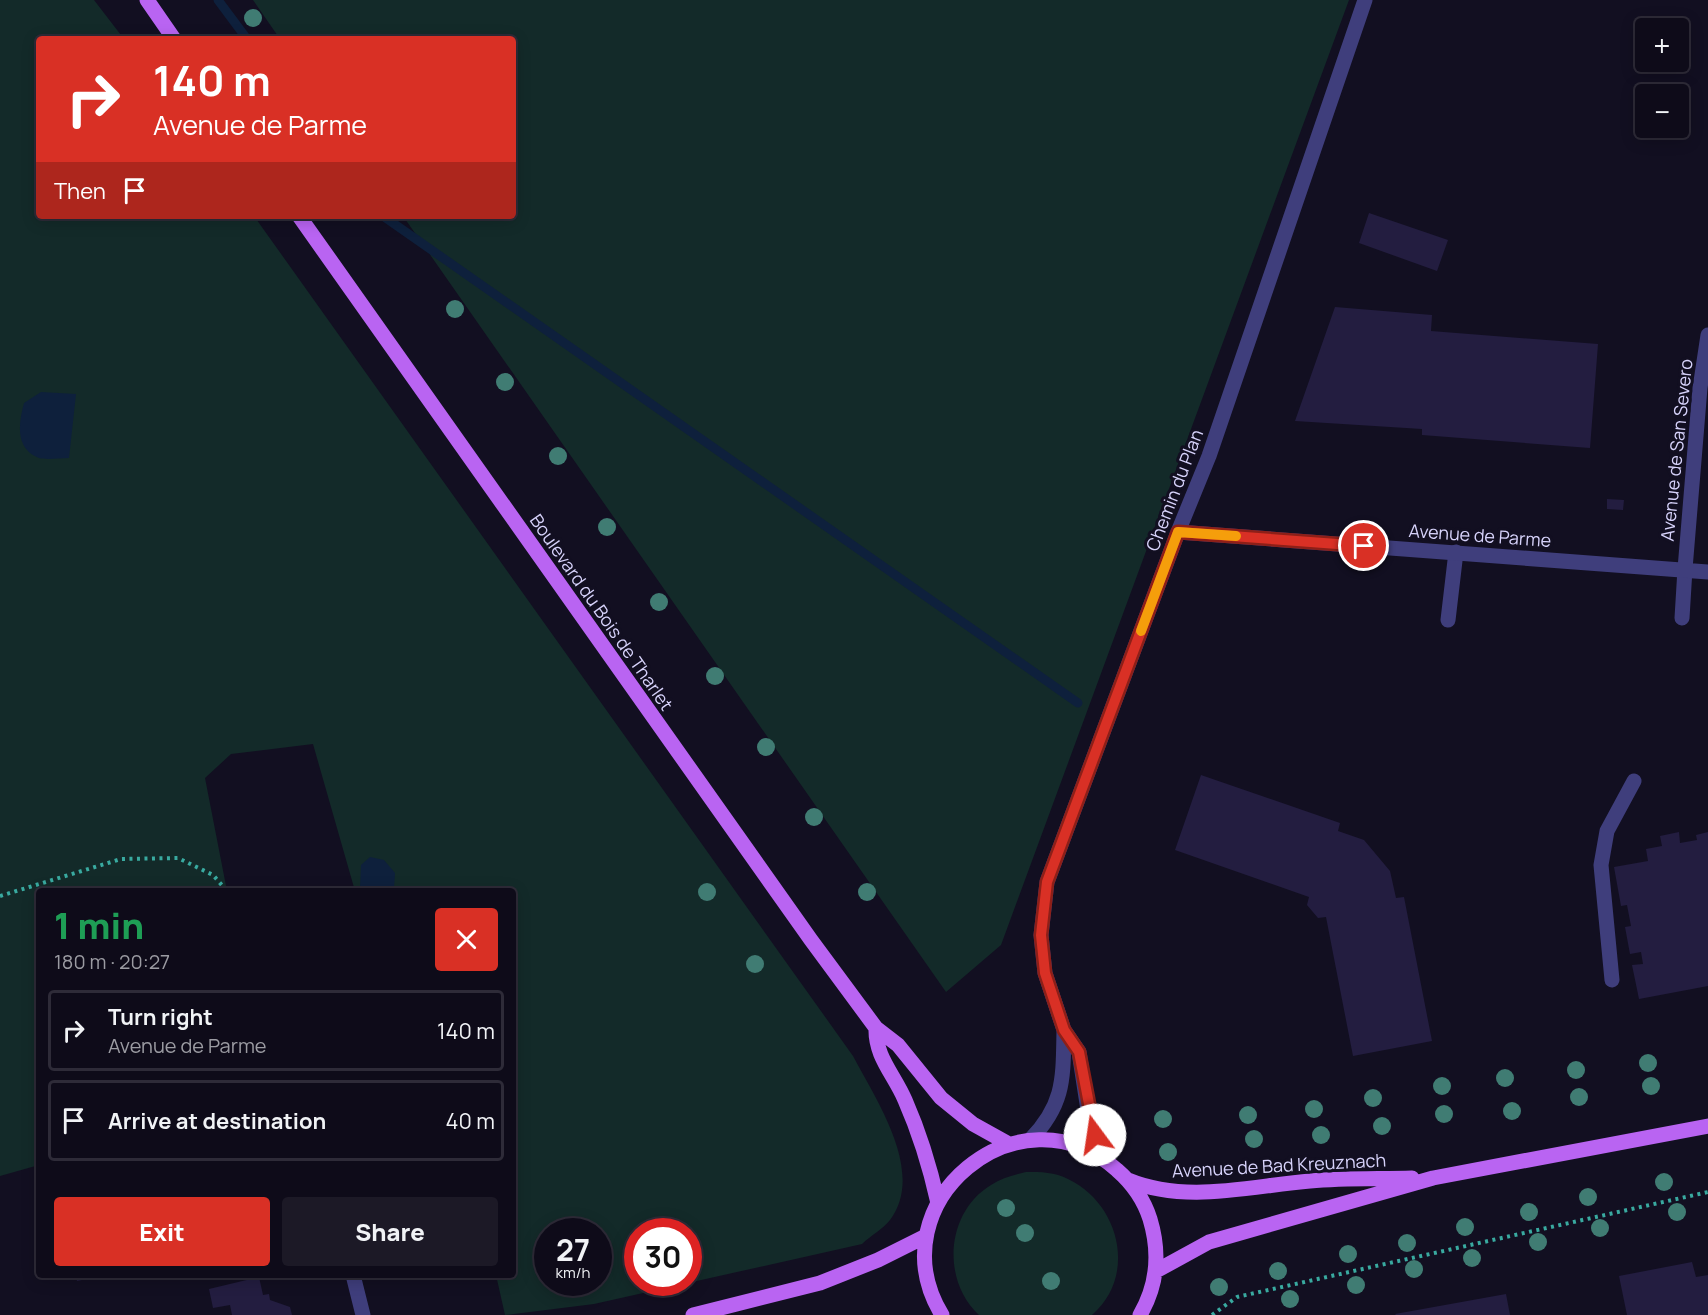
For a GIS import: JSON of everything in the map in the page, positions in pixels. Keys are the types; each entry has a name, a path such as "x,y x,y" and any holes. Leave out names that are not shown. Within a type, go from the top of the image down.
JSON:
{"main road":[{"path":"147,0 172,36"},
{"name":"Boulevard du Bois de Tharlet","path":"301,219 876,1028 898,1045 941,1098 973,1124 1009,1144"},
{"name":"Boulevard du Bois de Tharlet","path":"876,1028 876,1045 904,1097 926,1152 938,1203"},
{"name":"Avenue de Bad Kreuznach","path":"1156,1271 1209,1242 1433,1178 1708,1126"},
{"path":"942,1315 934,1301 926,1269 926,1236 938,1203 956,1177 972,1162 1009,1144 1030,1140 1065,1143 1106,1160 1128,1180 1146,1207 1156,1238 1156,1271 1148,1302 1140,1315"},
{"name":"Avenue de Bad Kreuznach","path":"1128,1180 1149,1189 1179,1193 1312,1180 1433,1178"},
{"path":"693,1315 820,1283 879,1260 926,1236"}],"street":[{"name":"Chemin du Plan","path":"1106,1160 1095,1135 1088,1110 1079,1052 1064,1030 1045,973 1041,935 1047,882 1178,532 1209,456 1365,0"},
{"name":"Avenue de San Severo","path":"1682,618 1698,411 1708,335"},
{"name":"Avenue de Parme","path":"1178,532 1708,572"},
{"path":"1448,620 1456,552"},
{"path":"1612,980 1601,865 1607,831 1634,781"},
{"name":"Chemin du Plan","path":"1030,1140 1047,1122 1058,1102 1063,1071 1064,1030"},
{"path":"354,1278 363,1315"}],"path":[{"path":"0,896 121,859 178,858 213,875 224,888"},
{"path":"1212,1315 1237,1297 1708,1192"}],"green space":[{"path":"0,0 94,0 122,36 36,36 36,219 256,219 853,1056 874,1093 894,1136 903,1180 900,1201 890,1220 862,1244 702,1280 702,1218 624,1218 624,1296 630,1296 594,1304 505,1315 497,1278 516,1278 516,888 354,888 313,744 231,754 205,778 226,888 36,888 36,1166 0,1176"},
{"path":"253,0 1349,0 1001,945 946,992 405,219 516,219 516,36 278,36"},
{"path":"1026,1172 1042,1172 1068,1179 1086,1190 1100,1205 1110,1222 1116,1241 1118,1261 1115,1280 1106,1299 1092,1315 979,1315 967,1300 959,1284 954,1266 954,1247 957,1229 965,1212 976,1197 991,1185"}],"water":[{"path":"41,392 76,394 69,458 39,458 25,448 22,441 20,426 24,403"},
{"path":"370,857 384,860 395,873 394,888 360,888 361,865"}],"building":[{"path":"1369,213 1448,240 1437,271 1359,243"},
{"path":"1335,307 1432,315 1431,331 1598,344 1590,448 1422,435 1422,429 1295,421"},
{"path":"1607,499 1624,500 1623,510 1607,509"},
{"path":"1201,775 1340,823 1338,831 1364,840 1390,871 1396,898 1404,897 1432,1041 1353,1056 1326,917 1318,918 1307,905 1309,897 1175,850"},
{"path":"1679,832 1680,843 1697,840 1696,835 1708,832 1708,986 1639,999 1632,965 1643,964 1641,952 1630,954 1625,927 1631,926 1627,905 1621,906 1614,867 1648,861 1646,849 1662,846 1660,836"},
{"path":"1692,1262 1696,1277 1708,1275 1708,1315 1627,1315 1619,1276"},
{"path":"76,1278 92,1278 77,1281"},
{"path":"259,1278 263,1295 269,1294 270,1300 290,1307 292,1315 232,1315 230,1305 213,1308 209,1289"},
{"path":"1506,1294 1510,1315 1395,1314"}],"waterway":[{"path":"218,0 245,36"},
{"path":"387,219 1078,703"}],"slow traffic":[{"path":"1141,631 1178,532 1236,536"}],"route":[{"path":"1095,1135 1088,1110 1079,1052 1064,1030 1045,973 1041,935 1047,882 1178,532 1364,546"}]}
